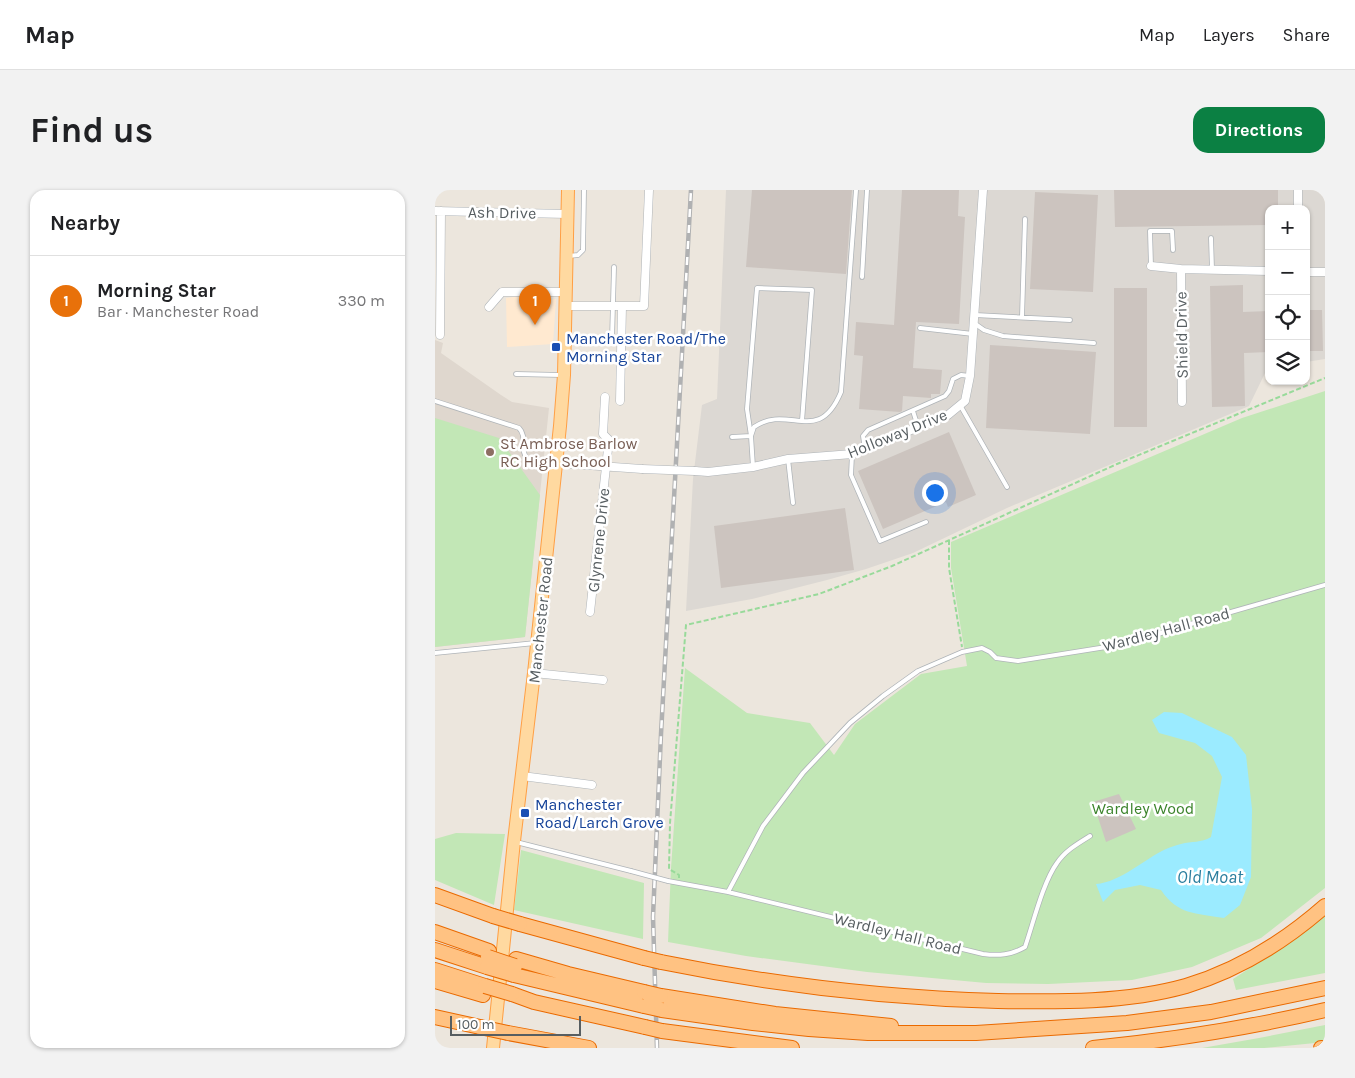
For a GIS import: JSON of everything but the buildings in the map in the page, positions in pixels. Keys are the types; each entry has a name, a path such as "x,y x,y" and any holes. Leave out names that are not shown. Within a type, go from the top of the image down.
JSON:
{"highway":[{"path":"435,895 493,916 597,947 661,962 779,983 883,995 966,1000 1033,1001 1111,998 1185,986 1227,971 1249,960 1287,937 1325,906"},
{"path":"435,932 488,958"},
{"path":"435,938 588,993 644,999"},
{"path":"435,950 488,958"},
{"path":"515,967 568,974 644,999 753,1023 868,1033 976,1033 1062,1029 1127,1023 1211,1012 1325,988"},
{"path":"435,970 485,990 512,998 662,1031 792,1048"},
{"path":"435,981 485,990"},
{"path":"1093,1048 1147,1043 1255,1026 1325,1010"},
{"path":"435,1017 589,1048"}],"main road":[{"name":"Manchester Road","path":"493,1048 514,841 557,463 564,375 569,190"}],"street":[{"path":"566,306 644,306 649,190"},
{"name":"Holloway Drive","path":"557,463 708,472 753,467 788,460 852,454 948,414 965,401 970,376 983,190"},
{"path":"1298,190 1298,205"},
{"name":"Ash Drive","path":"438,211 568,214"},
{"path":"438,211 440,335"},
{"name":"Shield Drive","path":"1151,266 1181,269 1265,271"},
{"name":"Shield Drive","path":"1181,269 1182,402"},
{"path":"1310,272 1325,272"},
{"path":"489,307 502,292 566,292"},
{"path":"620,401 622,306"},
{"name":"Glynrene Drive","path":"590,612 609,440 603,434 605,396"},
{"path":"534,673 603,680"},
{"path":"522,776 592,785"}],"lane":[{"path":"567,256 578,256 583,250 584,190"},
{"path":"751,436 754,427 769,419 821,420 829,414 836,404 841,392 855,190"},
{"path":"862,277 867,190"},
{"path":"1022,317 1025,219"},
{"path":"1151,266 1150,232 1173,231 1173,250"},
{"path":"1211,238 1212,269"},
{"path":"613,339 614,267"},
{"path":"753,467 747,409 757,288 812,290 802,420"},
{"path":"975,319 1022,317 1070,320"},
{"path":"975,319 984,330 1003,336 1094,342"},
{"path":"920,328 973,334"},
{"path":"516,374 564,375"},
{"path":"865,449 863,436 868,430 945,396 956,377 970,376"},
{"path":"435,401 519,428 523,434 523,453 528,460 557,463"},
{"path":"960,405 1007,488"},
{"path":"913,411 918,427"},
{"path":"732,437 751,436"},
{"path":"852,454 851,475 880,541 926,522"},
{"path":"788,460 793,503"},
{"name":"Wardley Hall Road","path":"728,892 763,826 803,773 851,723 917,671 963,652 982,648 996,658 1018,661 1125,644 1325,585"},
{"path":"435,653 537,643"},
{"name":"Wardley Hall Road","path":"514,841 668,881 728,892 983,954 1003,956 1025,947 1047,881 1056,863 1068,850 1090,836"}],"path":[{"path":"678,883 679,875 669,869 670,823 686,626 819,594 892,566 1117,464 1325,378"},
{"path":"949,540 949,568 963,652"}],"shaded area":[{"path":"726,190 1325,190 1325,359 1310,361 1310,205 1265,205 1265,373 1249,406 1007,508 913,553 827,580 752,599 686,611 693,479 702,405 717,399"},
{"path":"521,296 542,301 556,299 553,344 507,347 506,298"},
{"name":"St Ambrose Barlow RC High School","path":"435,340 443,343 441,353 512,402 549,408 525,637 435,647"}],"green space":[{"name":"Wardley Wood","path":"1325,391 1325,888 1261,938 1192,967 1132,980 1048,984 986,983 867,972 746,956 668,942 671,868 685,668 747,713 810,723 834,755 855,724 921,674 967,666 951,568 951,542 1242,418"},
{"name":"St Ambrose Barlow RC High School","path":"435,418 499,438 540,495 525,637 435,647"},
{"path":"456,833 505,834 494,905 435,880 435,839"},
{"path":"521,850 644,883 643,939 514,910"},
{"path":"1325,915 1325,973 1236,990 1233,979 1287,944"},
{"path":"1325,1025 1325,1042 1264,1048 1202,1048 1259,1038"}],"water":[{"name":"Old Moat","path":"1164,712 1182,713 1232,737 1246,755 1252,809 1251,877 1240,905 1224,918 1188,912 1174,904 1161,890 1140,885 1115,890 1103,902 1096,884 1123,875 1166,849 1211,837 1222,777 1212,756 1195,743 1159,733 1152,720"}],"railway":[{"path":"657,1048 653,917 661,734 691,190"}],"place":[{"name":"Morning Star","path":"535,325"},
{"name":"Manchester Road/The Morning Star","path":"556,347"},
{"name":"St Ambrose Barlow RC High School","path":"490,452"},
{"name":"Manchester Road/Larch Grove","path":"525,813"}]}
